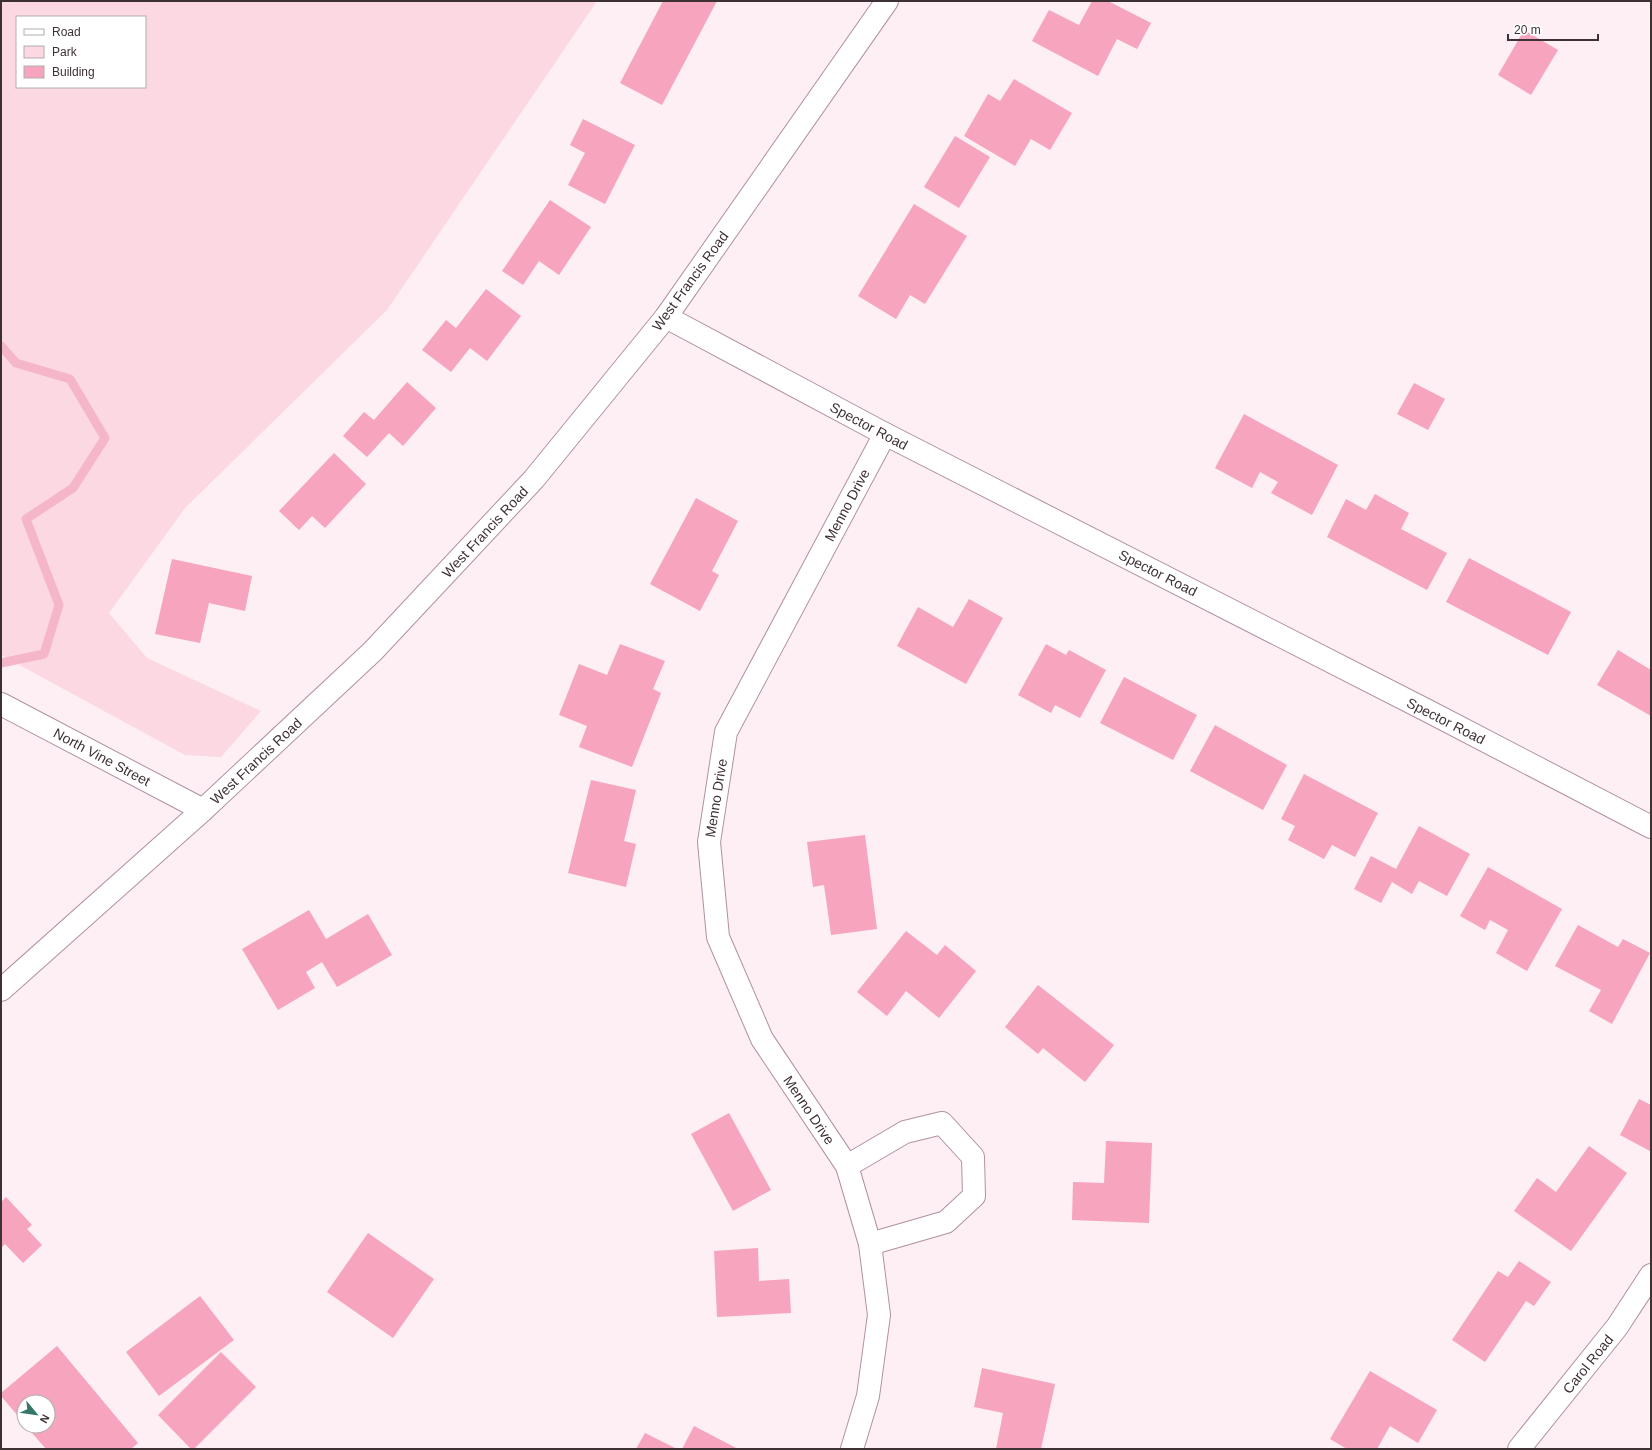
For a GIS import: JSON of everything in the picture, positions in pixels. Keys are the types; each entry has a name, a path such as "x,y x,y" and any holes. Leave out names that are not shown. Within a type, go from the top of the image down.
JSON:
{"street":[{"name":"West Francis Road","path":"1,990 203,810 373,652 534,479 666,317 887,1"},
{"name":"Spector Road","path":"666,317 885,434 1651,827"},
{"name":"Menno Drive","path":"852,1449 868,1396 879,1315 870,1244 847,1166 762,1039 718,937 708,842 726,732 885,434"},
{"name":"North Vine Street","path":"1,704 203,810"},
{"path":"847,1166 905,1132 942,1123 973,1156 974,1196 946,1222 870,1244"},
{"name":"Carol Road","path":"1520,1449 1618,1327 1651,1275"}],"green space":[{"path":"1,1 597,1 387,310 185,508 109,613 147,658 261,711 221,757 185,755 1,655"}],"building":[{"path":"663,1 717,1 662,105 620,83"},
{"path":"1092,1 1108,1 1151,23 1137,49 1117,39 1098,76 1032,41 1049,10 1079,25"},
{"path":"1524,30 1558,50 1531,95 1498,75"},
{"path":"1014,79 1072,113 1050,150 1031,139 1015,166 964,136 988,94 1000,101"},
{"path":"583,119 635,145 605,204 568,185 585,153 570,145"},
{"path":"955,136 990,157 959,208 924,187"},
{"path":"550,200 591,227 559,275 539,261 523,285 502,271"},
{"path":"914,204 967,236 925,304 910,295 896,319 858,296"},
{"path":"486,289 521,316 487,361 470,348 451,372 422,350 446,320 456,328"},
{"path":"407,382 436,408 403,446 389,433 367,457 343,436 364,412 374,420"},
{"path":"1414,383 1445,399 1428,430 1397,414"},
{"path":"1244,414 1338,465 1312,515 1271,493 1278,482 1260,472 1252,488 1215,468"},
{"path":"334,453 366,484 325,528 312,516 299,530 279,511"},
{"path":"1375,494 1409,513 1401,529 1447,553 1427,590 1327,537 1346,499 1366,510"},
{"path":"696,498 738,521 712,571 719,575 700,611 650,584"},
{"path":"1469,558 1571,612 1548,655 1446,602"},
{"path":"172,559 252,576 245,611 209,603 200,643 155,634"},
{"path":"969,599 1003,618 966,684 897,646 918,607 953,627"},
{"path":"620,644 665,661 653,689 661,693 632,767 579,747 587,726 559,715 579,664 607,675"},
{"path":"1046,644 1066,655 1069,650 1106,670 1080,718 1055,705 1051,713 1018,695"},
{"path":"1618,650 1651,670 1651,716 1597,685"},
{"path":"1124,677 1197,715 1173,760 1100,723"},
{"path":"1215,725 1287,765 1263,810 1190,771"},
{"path":"1304,774 1378,813 1355,857 1332,845 1324,859 1288,840 1295,826 1281,819"},
{"path":"591,780 636,790 624,841 636,844 626,887 568,873"},
{"path":"1419,826 1470,854 1447,896 1419,881 1412,894 1392,882 1381,903 1354,889 1371,856 1396,869"},
{"path":"865,835 877,929 831,935 824,885 813,887 807,842"},
{"path":"1488,867 1562,909 1527,971 1496,953 1508,930 1490,920 1485,930 1460,916"},
{"path":"309,910 326,939 368,914 392,955 337,987 322,962 306,972 315,988 278,1010 242,949"},
{"path":"1578,925 1618,947 1623,939 1650,953 1612,1024 1589,1011 1601,990 1555,966"},
{"path":"906,931 937,955 945,945 976,971 939,1018 906,991 887,1016 857,992"},
{"path":"1038,985 1114,1045 1085,1082 1043,1048 1038,1054 1005,1027"},
{"path":"1639,1099 1651,1105 1650,1151 1620,1135"},
{"path":"729,1113 771,1190 733,1211 691,1134"},
{"path":"1106,1141 1152,1143 1149,1223 1072,1220 1073,1182 1104,1183"},
{"path":"1589,1146 1627,1173 1571,1251 1514,1211 1537,1178 1556,1192"},
{"path":"6,1197 32,1225 27,1229 42,1245 23,1263 5,1244 1,1248 1,1202"},
{"path":"368,1233 434,1279 393,1338 327,1292"},
{"path":"758,1248 759,1281 789,1279 791,1313 717,1317 714,1251"},
{"path":"1519,1261 1551,1282 1534,1306 1526,1301 1485,1362 1452,1340 1498,1271 1508,1277"},
{"path":"200,1296 234,1340 159,1396 126,1352"},
{"path":"57,1346 138,1443 131,1449 46,1449 33,1434 56,1434 56,1394 16,1394 16,1414 1,1396 1,1393"},
{"path":"221,1352 256,1387 194,1449 191,1449 158,1415"},
{"path":"982,1368 1055,1384 1041,1449 996,1449 1003,1413 974,1407"},
{"path":"1370,1371 1437,1410 1418,1443 1390,1426 1377,1449 1347,1449 1330,1439"},
{"path":"694,1426 738,1449 682,1449"},
{"path":"645,1433 677,1449 636,1449"}],"waterway":[{"path":"1,346 16,363 70,379 105,438 73,488 26,519 59,605 44,654 1,663"}]}
